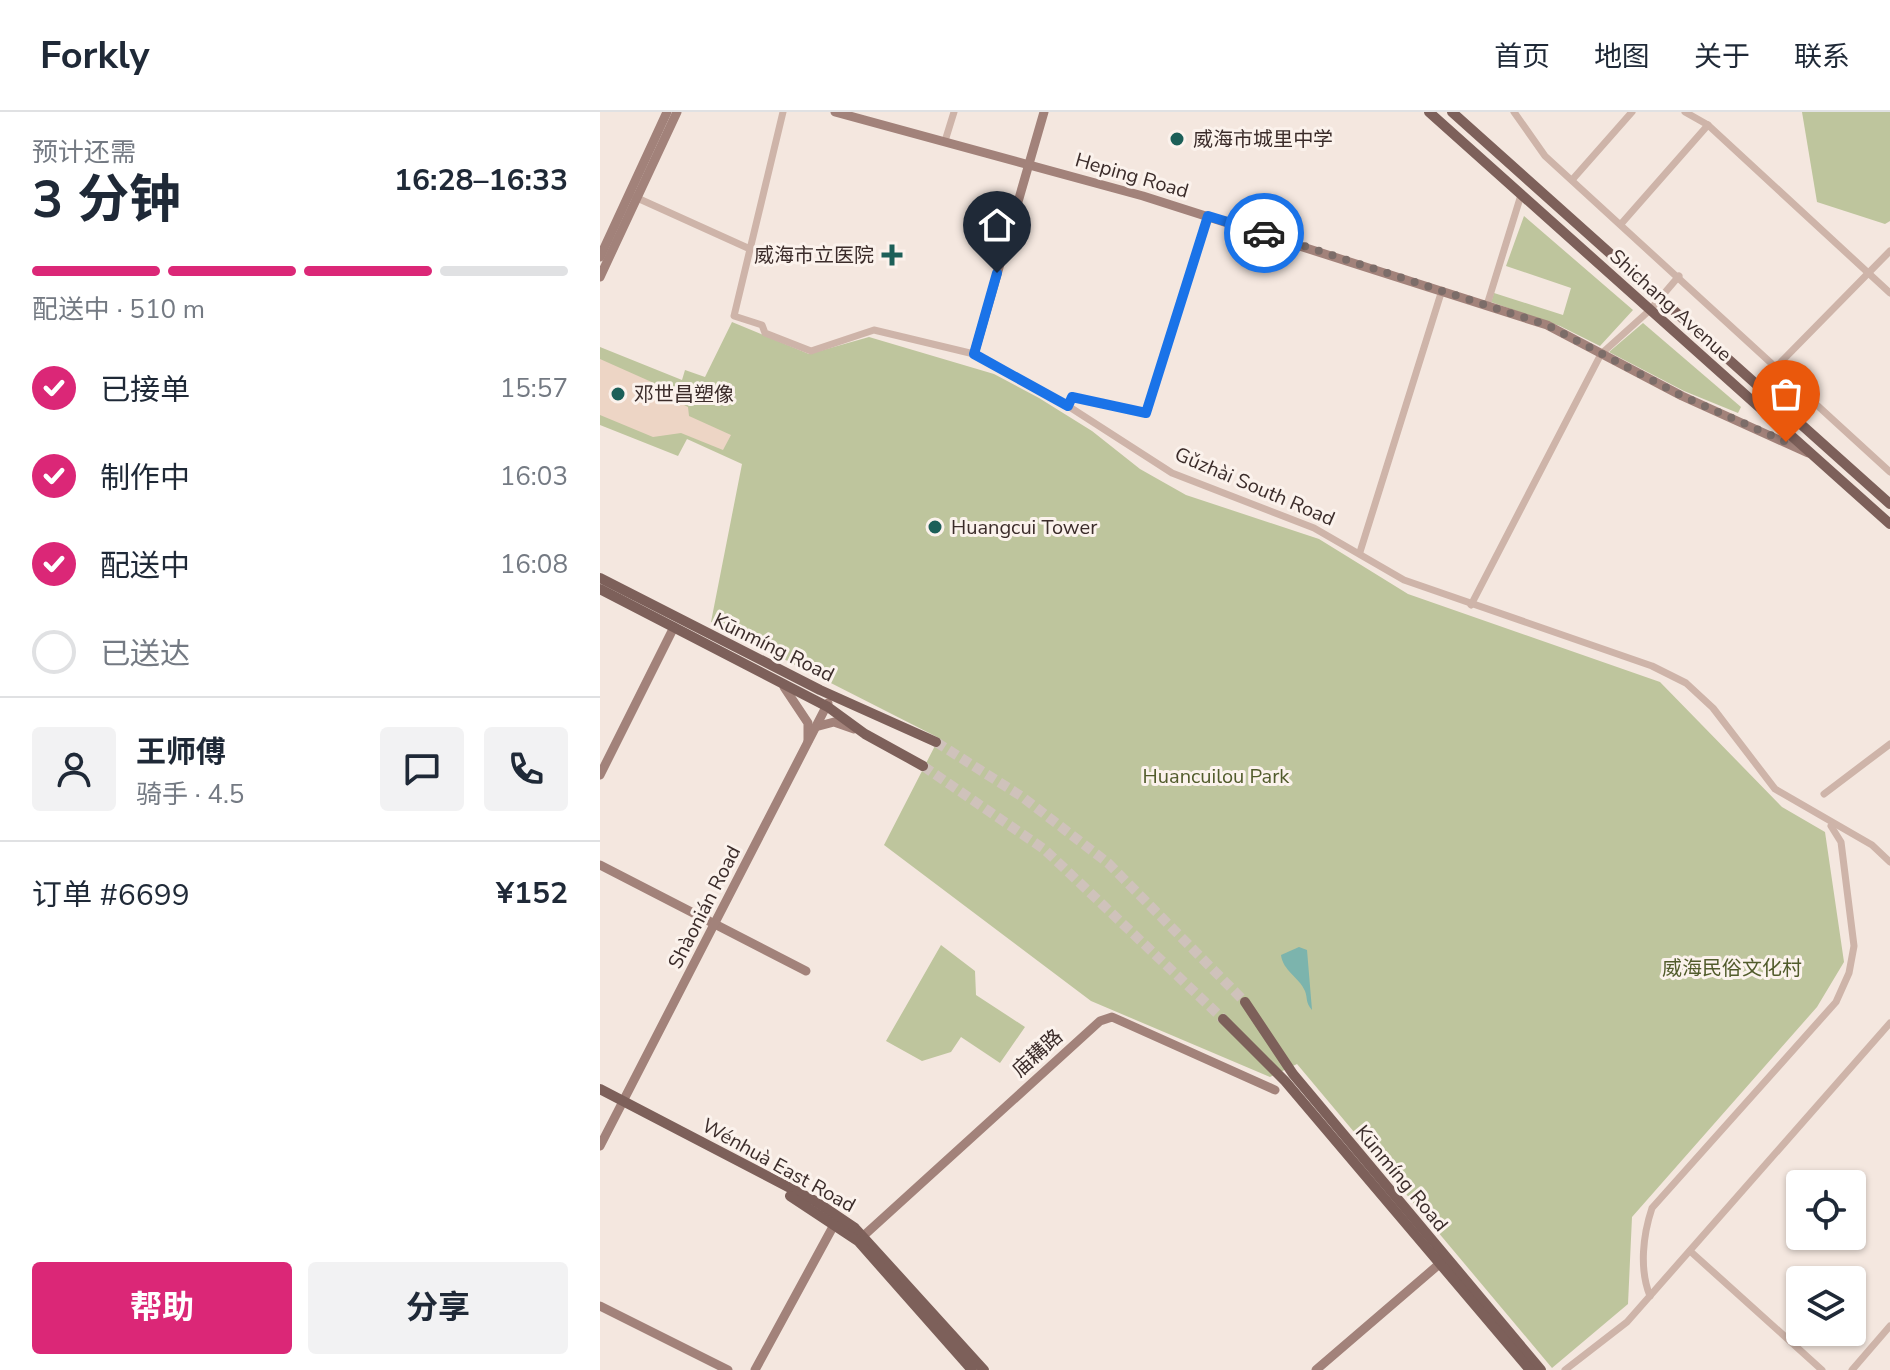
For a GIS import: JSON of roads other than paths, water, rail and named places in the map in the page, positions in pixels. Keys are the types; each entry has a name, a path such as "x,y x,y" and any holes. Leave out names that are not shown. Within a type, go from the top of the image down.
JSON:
{"main road":[{"name":"Shichang Avenue","path":"1429,112 1890,524"},
{"name":"Shichang Avenue","path":"1452,112 1890,504"},
{"name":"Kūnmíng Road","path":"600,578 820,690 936,742"},
{"name":"Kūnmíng Road","path":"600,589 828,707 865,734 923,766"},
{"path":"865,734 878,728 879,716"},
{"name":"Kūnmíng Road","path":"1245,1002 1293,1074 1530,1370"},
{"name":"Kūnmíng Road","path":"1223,1019 1285,1081 1541,1370"},
{"name":"Wénhuà East Road","path":"600,1089 622,1104 815,1201 860,1238 984,1370"},
{"path":"600,1096 622,1104 812,1207 860,1238 972,1370"}],"street":[{"path":"600,277 667,112"},
{"path":"600,257 677,112"},
{"path":"633,196 750,249 783,112"},
{"name":"Heping Road","path":"835,112 1208,216 1547,325 1682,396 1811,454"},
{"path":"945,141 954,112"},
{"path":"974,354 1044,112"},
{"path":"1514,112 1545,156 1890,472"},
{"path":"1572,180 1632,112"},
{"path":"1685,112 1708,125 1890,293"},
{"path":"1621,224 1708,125"},
{"path":"1487,305 1521,195"},
{"path":"1068,406 1072,397 1146,413 1208,216"},
{"name":"Gǔzhài South Road","path":"750,249 734,316 762,325 765,333 811,351 874,330 974,354 1068,406 1172,473 1314,528 1404,580 1471,605 1578,638 1686,683 1713,708 1749,760 1775,789 1872,845 1890,862"},
{"path":"1776,367 1890,251"},
{"path":"1471,605 1601,354 1650,310 1679,276"},
{"path":"1360,552 1442,290"},
{"path":"1811,454 1822,443"},
{"path":"600,775 674,627"},
{"path":"776,679 790,693 808,723 807,747"},
{"path":"820,690 829,699 828,707"},
{"name":"Shàonián Road","path":"600,1146 828,707"},
{"path":"817,729 824,723 834,722 865,734"},
{"path":"1824,794 1890,744"},
{"path":"1650,1296 1643,1280 1646,1227 1652,1208 1836,1002 1849,973 1854,946 1843,856 1841,842 1829,822"},
{"path":"600,865 806,971"},
{"name":"庙耩路","path":"860,1238 1100,1021 1112,1017 1275,1090"},
{"path":"1565,1370 1627,1322 1890,1023"},
{"path":"755,1370 835,1223"},
{"path":"1690,1251 1822,1370"},
{"path":"1316,1370 1442,1261"},
{"path":"600,1306 728,1370"},
{"path":"1852,1370 1890,1326"}],"water":[{"path":"1299,947 1307,950 1312,1010 1302,986 1282,961 1281,955"}],"tunnel":[{"path":"936,742 1021,796 1108,863 1245,1002"},
{"path":"923,766 1044,849 1223,1019"}],"place":[{"name":"威海市城里中学","path":"1177,139"},
{"name":"威海市立医院","path":"892,255"},
{"name":"邓世昌塑像","path":"618,394"},
{"name":"Huangcui Tower","path":"935,527"}],"park label":[{"name":"Huancuilou Park","path":"1216,776"},
{"name":"威海民俗文化村","path":"1732,968"}]}
